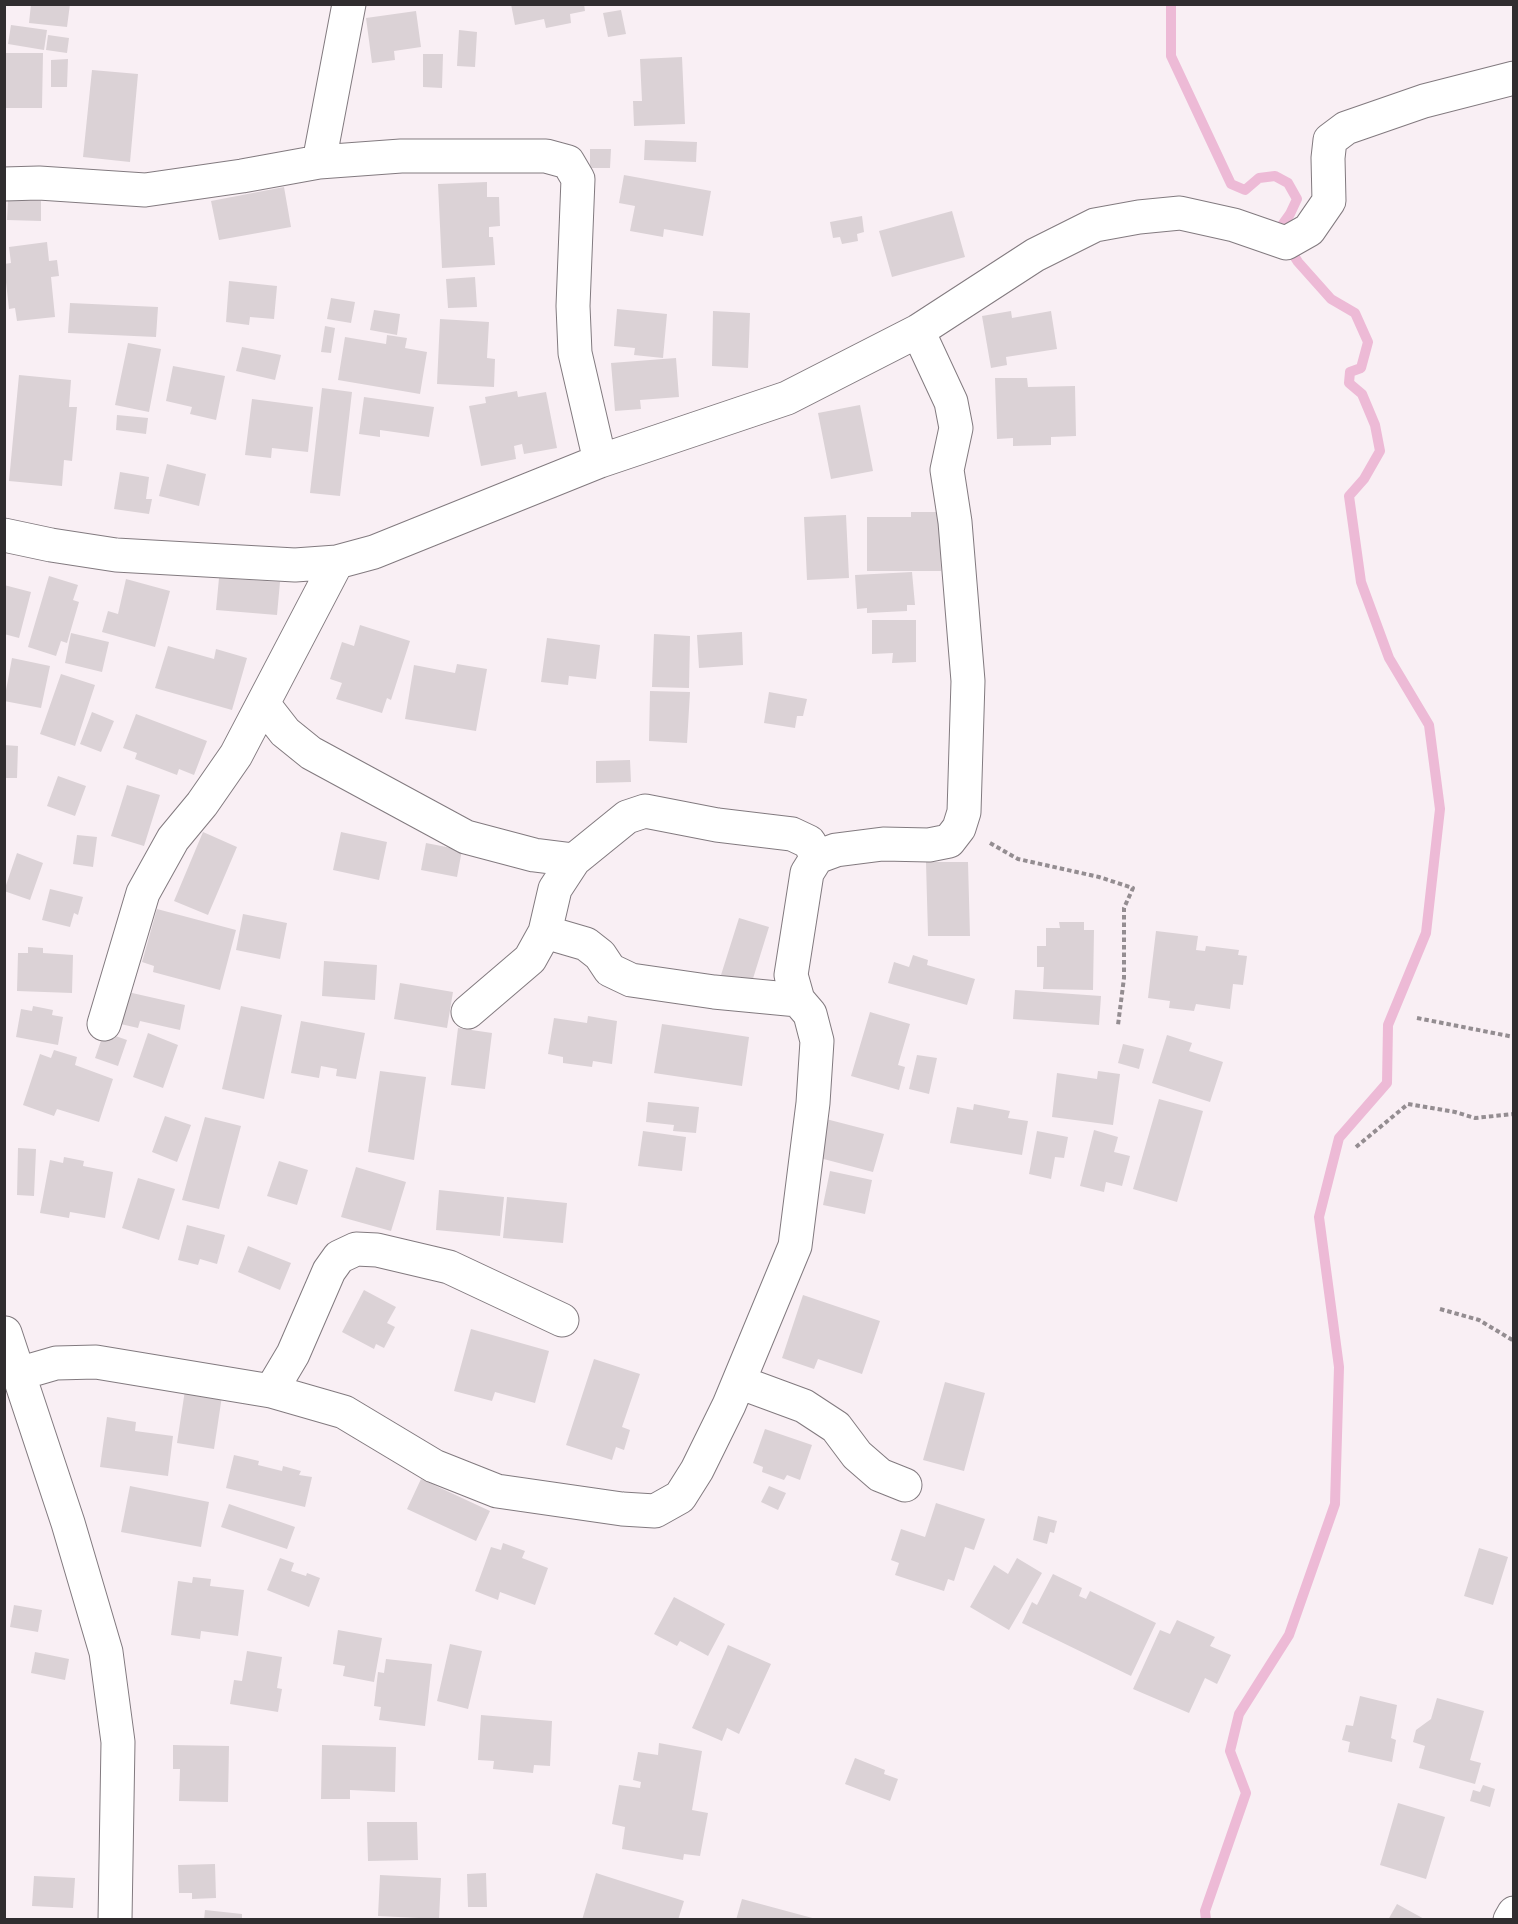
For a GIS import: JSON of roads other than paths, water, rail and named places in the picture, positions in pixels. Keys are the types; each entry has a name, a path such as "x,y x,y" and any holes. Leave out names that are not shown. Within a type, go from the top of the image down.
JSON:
{"street":[{"path":"320,162 349,4"},
{"path":"4,535 116,555 295,566 337,562 374,552 600,461 787,398 918,331 1035,255 1095,225 1180,213 1234,225 1286,243 1309,230 1329,201 1330,140 1346,128 1424,101 1514,78"},
{"path":"4,184 39,183 145,190 320,162 401,156 546,156 568,162 578,179 573,306 575,353 600,461"},
{"path":"18,1374 56,1363 96,1362 271,1391 344,1412 434,1466 497,1491 622,1509 655,1511 680,1497 729,1405 795,1246 813,1104 817,1041 810,1014 798,1000 791,975 807,873 817,857 836,850 883,844 929,845 949,841 959,828 964,812 968,681 955,522 947,470 956,428 951,402 918,331"},
{"path":"104,1024 143,893 173,839 202,804 236,755 337,562"},
{"path":"264,705 285,732 311,753 466,837 534,855 574,860"},
{"path":"468,1012 530,959 545,932 555,889 574,860 627,817 645,811 717,825 792,834 809,842 817,857"},
{"path":"545,932 586,944 600,955 610,970 631,980 714,992 798,1000"},
{"path":"271,1391 293,1354 329,1271 339,1257 356,1249 377,1250 448,1267 562,1320"},
{"path":"5,1330 68,1523 106,1652 118,1742 115,1920"},
{"path":"739,1382 804,1406 836,1428 857,1455 880,1475 904,1485"},
{"path":"1510,1920 1514,1913"}],"waterway":[{"path":"1171,4 1171,56 1231,184 1245,190 1259,178 1275,176 1288,183 1297,199 1280,228 1286,243 1298,262 1331,299 1355,313 1368,342 1361,368 1350,372 1349,383 1362,394 1375,425 1380,451 1364,479 1349,496 1361,582 1389,658 1429,725 1440,809 1426,933 1388,1025 1387,1083 1339,1138 1319,1217 1339,1367 1335,1504 1289,1635 1239,1714 1230,1751 1246,1793 1205,1911 1206,1920"}]}
